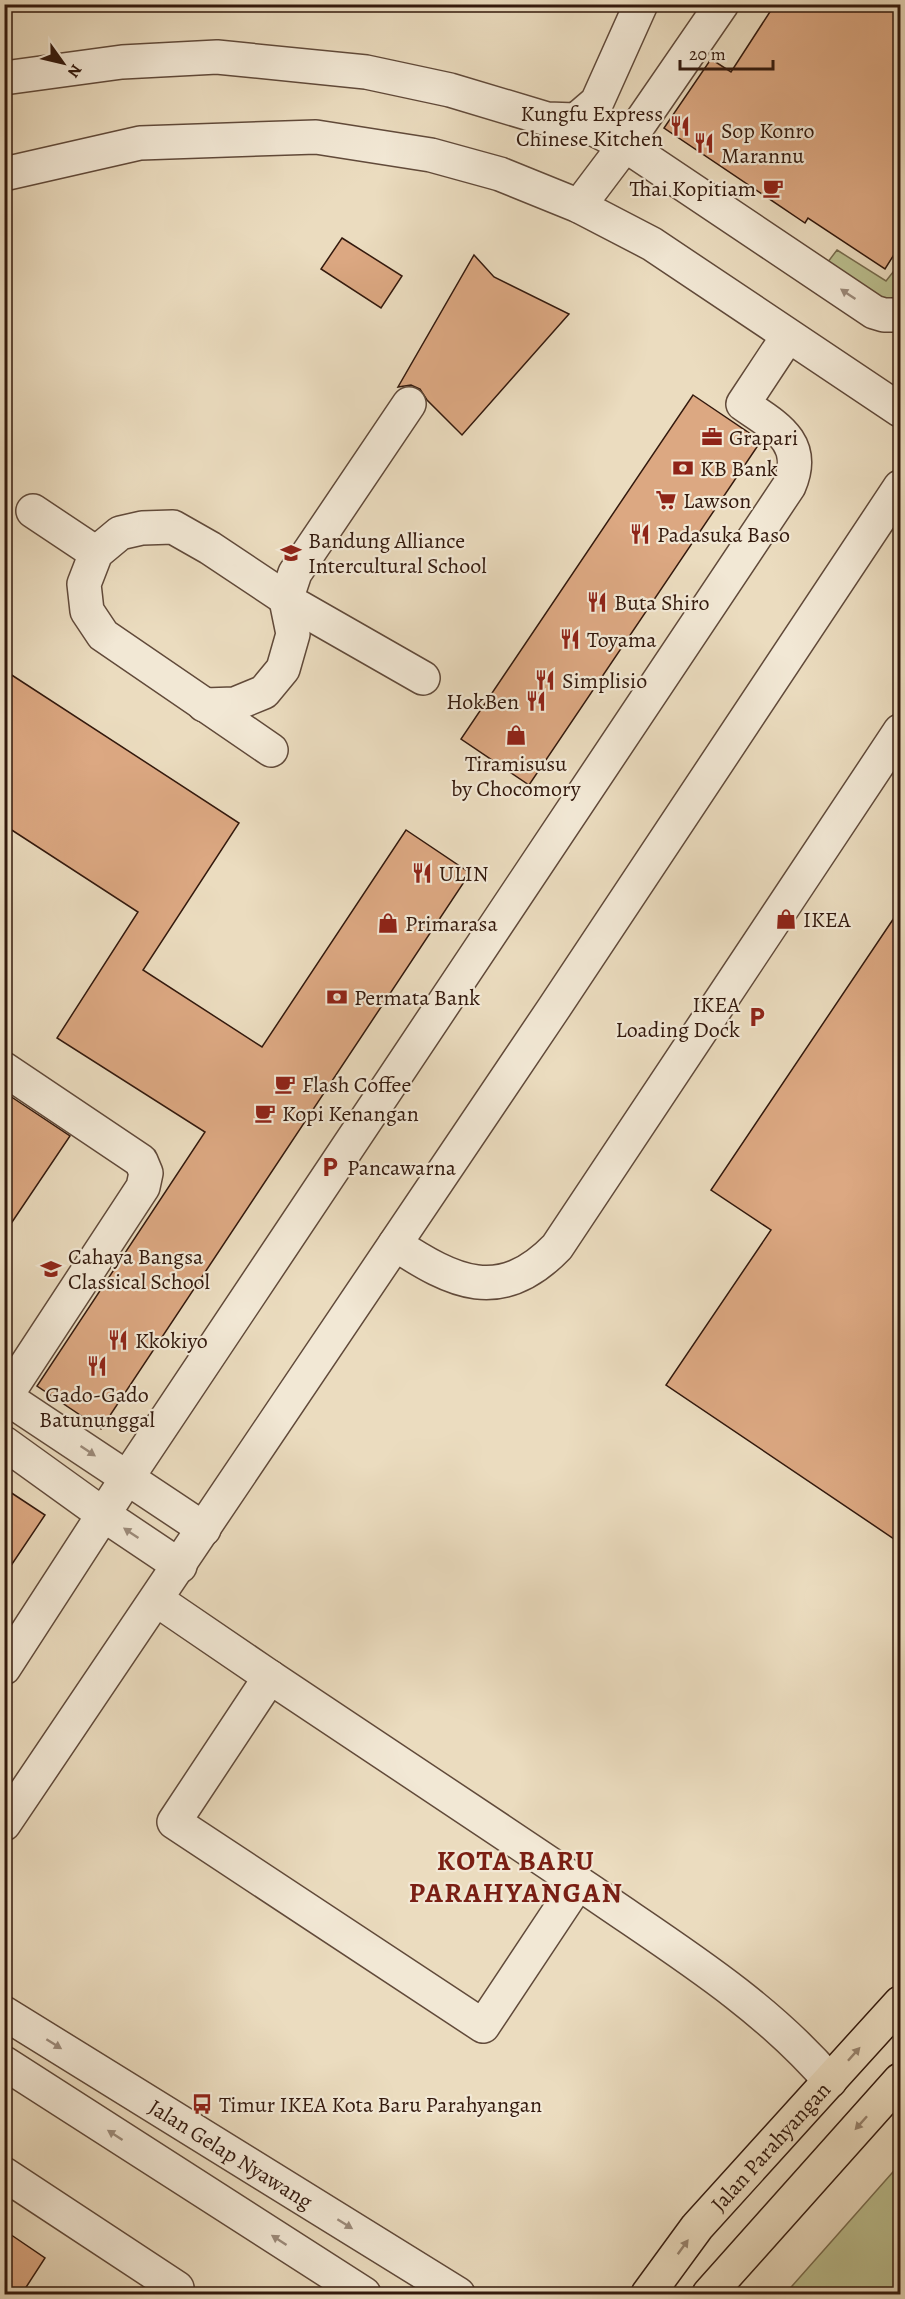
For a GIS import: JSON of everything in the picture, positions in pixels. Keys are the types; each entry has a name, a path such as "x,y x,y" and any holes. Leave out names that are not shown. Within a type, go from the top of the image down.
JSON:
{"main road":[{"name":"Jalan Parahyangan","path":"648,2295 698,2227 900,2003"},
{"path":"709,2295 900,2080"}],"street":[{"path":"576,120 597,102 641,4"},
{"path":"579,206 625,145 722,4"},
{"path":"4,78 122,62 217,57 366,72 450,90 547,119 576,120 625,145 874,312 884,315 900,315"},
{"path":"4,174 140,143 316,136 431,155 500,174 579,206 652,244 900,410"},
{"path":"4,1668 127,1478 789,486 795,466 795,456 788,438 744,404 788,336"},
{"path":"204,705 235,704 264,692 283,669 293,634 286,600 295,573 409,404"},
{"path":"4,1824 180,1566 900,488"},
{"path":"33,511 96,554"},
{"path":"271,750 103,635 87,611 84,584 96,554 120,533 142,528 173,527 210,548 286,600 423,678"},
{"path":"395,1244 442,1273 462,1281 479,1283 514,1278 545,1260 557,1248 900,731"},
{"path":"4,1069 141,1161 146,1173 143,1186 5,1397 204,1529"},
{"path":"4,1443 180,1566"},
{"path":"157,1600 712,1974 755,2007 810,2058 830,2081"},
{"path":"270,1677 174,1822 483,2026 578,1883"},
{"name":"Jalan Gelap Nyawang","path":"4,2013 458,2295"},
{"name":"Jalan Gelap Nyawang","path":"4,2063 364,2295"},
{"path":"4,2174 177,2288"}],"green space":[{"path":"837,250 886,281 897,267 900,269 900,304 890,309 821,271"},
{"path":"900,2164 900,2294 785,2294"}],"building":[{"path":"775,4 900,4 900,245 885,269 808,218 805,223 664,128 711,59 731,72"},
{"path":"342,238 402,276 381,308 321,269"},
{"path":"474,255 494,277 569,314 462,435 427,400 420,389 411,385 398,387"},
{"path":"693,395 761,441 529,785 461,739"},
{"path":"4,670 239,823 143,970 262,1047 406,830 470,873 101,1429 37,1386 205,1132 57,1038 138,912 4,825"},
{"path":"900,909 900,1543 666,1385 771,1230 711,1190"},
{"path":"4,1092 70,1136 4,1234"},
{"path":"4,1488 45,1515 4,1576"},
{"path":"4,2230 45,2258 21,2295 4,2295"}],"place":[{"name":"Kungfu Express Chinese Kitchen","path":"680,126"},
{"name":"Sop Konro Marannu","path":"704,143"},
{"name":"Thai Kopitiam","path":"773,188"},
{"name":"Grapari","path":"712,437"},
{"name":"KB Bank","path":"683,468"},
{"name":"Lawson","path":"666,500"},
{"name":"Padasuka Baso","path":"640,534"},
{"name":"Bandung Alliance Intercultural School","path":"291,553"},
{"name":"Buta Shiro","path":"597,602"},
{"name":"Toyama","path":"570,639"},
{"name":"Simplisio","path":"545,680"},
{"name":"HokBen","path":"536,701"},
{"name":"Tiramisusu by Chocomory","path":"516,735"},
{"name":"ULIN","path":"422,873"},
{"name":"IKEA","path":"786,919"},
{"name":"Primarasa","path":"388,923"},
{"name":"Permata Bank","path":"337,997"},
{"name":"IKEA Loading Dock","path":"757,1017"},
{"name":"Flash Coffee","path":"285,1084"},
{"name":"Kopi Kenangan","path":"265,1113"},
{"name":"Pancawarna","path":"330,1167"},
{"name":"Cahaya Bangsa Classical School","path":"51,1269"},
{"name":"Kkokiyo","path":"118,1340"},
{"name":"Gado-Gado Batununggal","path":"97,1366"},
{"name":"Timur IKEA Kota Baru Parahyangan","path":"202,2104"}],"district":[{"name":"KOTA BARU PARAHYANGAN","path":"516,1876"}]}
